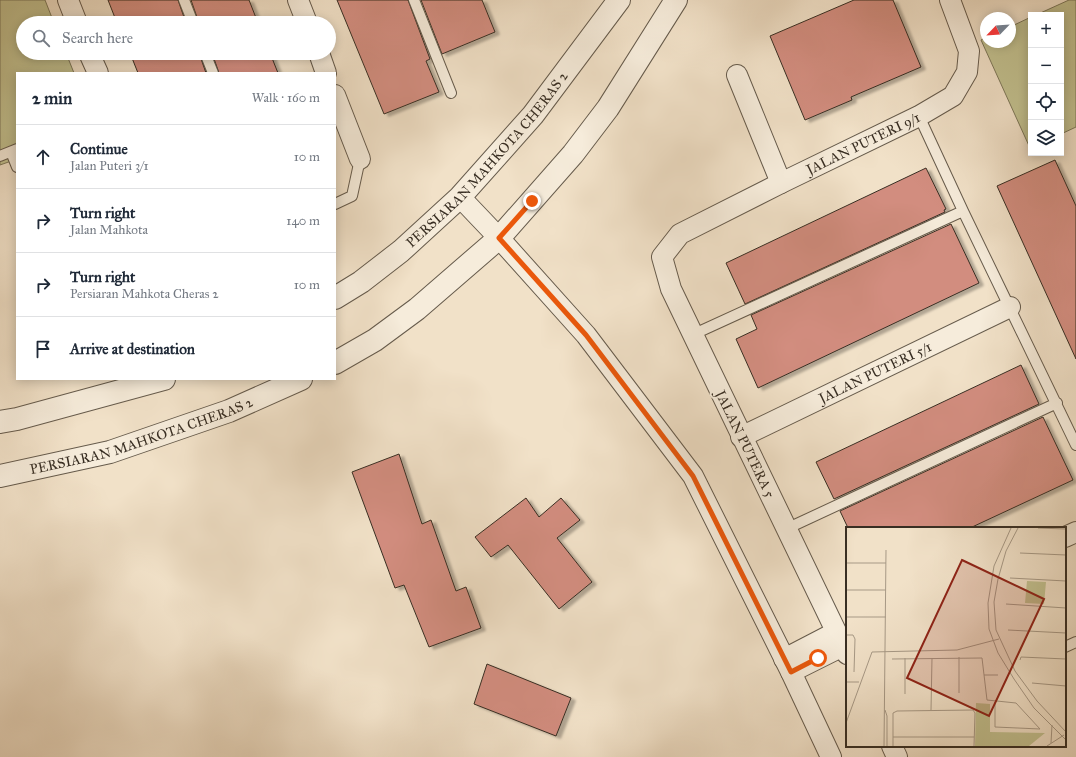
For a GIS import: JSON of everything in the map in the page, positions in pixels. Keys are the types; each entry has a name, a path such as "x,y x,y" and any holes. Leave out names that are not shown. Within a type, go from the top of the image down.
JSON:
{"street":[{"path":"68,0 74,16"},
{"path":"298,0 304,16"},
{"name":"PERSIARAN MAHKOTA CHERAS 2","path":"336,297 360,282 401,251 460,197 533,115 619,0"},
{"path":"336,363 375,340 417,309 499,238 573,154 603,114 676,0"},
{"name":"JALAN PUTERI 9/1","path":"680,234 919,116 953,96 967,72 969,51 958,2"},
{"path":"92,60 98,72"},
{"path":"321,60 326,72"},
{"path":"737,75 781,183"},
{"path":"336,98 360,159"},
{"path":"460,197 586,335 693,476 788,665 831,757"},
{"name":"JALAN PUTERA 5","path":"680,234 662,257 671,290 786,529 843,641"},
{"name":"JALAN PUTERI 5/1","path":"741,437 1010,307"},
{"path":"0,422 32,415 160,380"},
{"name":"PERSIARAN MAHKOTA CHERAS 2","path":"0,476 110,452 229,411 300,380"},
{"path":"1066,537 1076,532"},
{"path":"788,665 843,641"},
{"path":"892,747 897,757"}],"lane":[{"path":"184,0 190,16"},
{"path":"414,0 451,93"},
{"path":"208,60 213,72"},
{"path":"919,116 963,211 1076,445"},
{"path":"0,156 14,150 16,161"},
{"path":"336,204 352,196 360,159"},
{"path":"692,335 963,211"},
{"path":"786,529 1056,403"},
{"path":"1066,647 1076,642"}],"shaded area":[{"path":"0,0 45,0 51,16 16,16 16,60 69,60 74,72 16,72 16,159 0,165"},
{"path":"1069,0 1076,0 1076,127 1064,133 1064,12 1043,12"},
{"path":"1028,18 1028,144 985,48 1016,48 1016,24"}],"building":[{"path":"108,0 178,0 184,16 114,16"},
{"path":"191,0 249,0 255,16 197,16"},
{"path":"337,0 408,0 430,59 426,61 439,92 384,114"},
{"path":"421,0 482,0 495,32 442,54"},
{"path":"854,0 893,0 921,67 851,97 852,100 805,120 770,36"},
{"path":"133,60 201,60 206,72 138,72"},
{"path":"214,60 273,60 278,72 219,72"},
{"path":"1055,160 1076,206 1076,359 997,186"},
{"path":"926,168 946,209 944,210 945,212 745,304 726,263"},
{"path":"951,224 979,283 758,388 736,339 757,329 751,315"},
{"path":"1021,365 1039,404 834,499 816,462"},
{"path":"1043,417 1073,480 972,527 848,527 840,511"},
{"path":"399,454 422,524 431,520 456,591 466,587 481,628 429,647 404,585 395,588 352,472"},
{"path":"526,498 539,517 561,498 580,520 557,538 592,582 559,609 508,545 491,557 475,537"},
{"path":"487,664 571,698 556,736 474,704"}],"route":[{"path":"532,201 499,238 586,335 693,476 791,672 818,658"}]}
